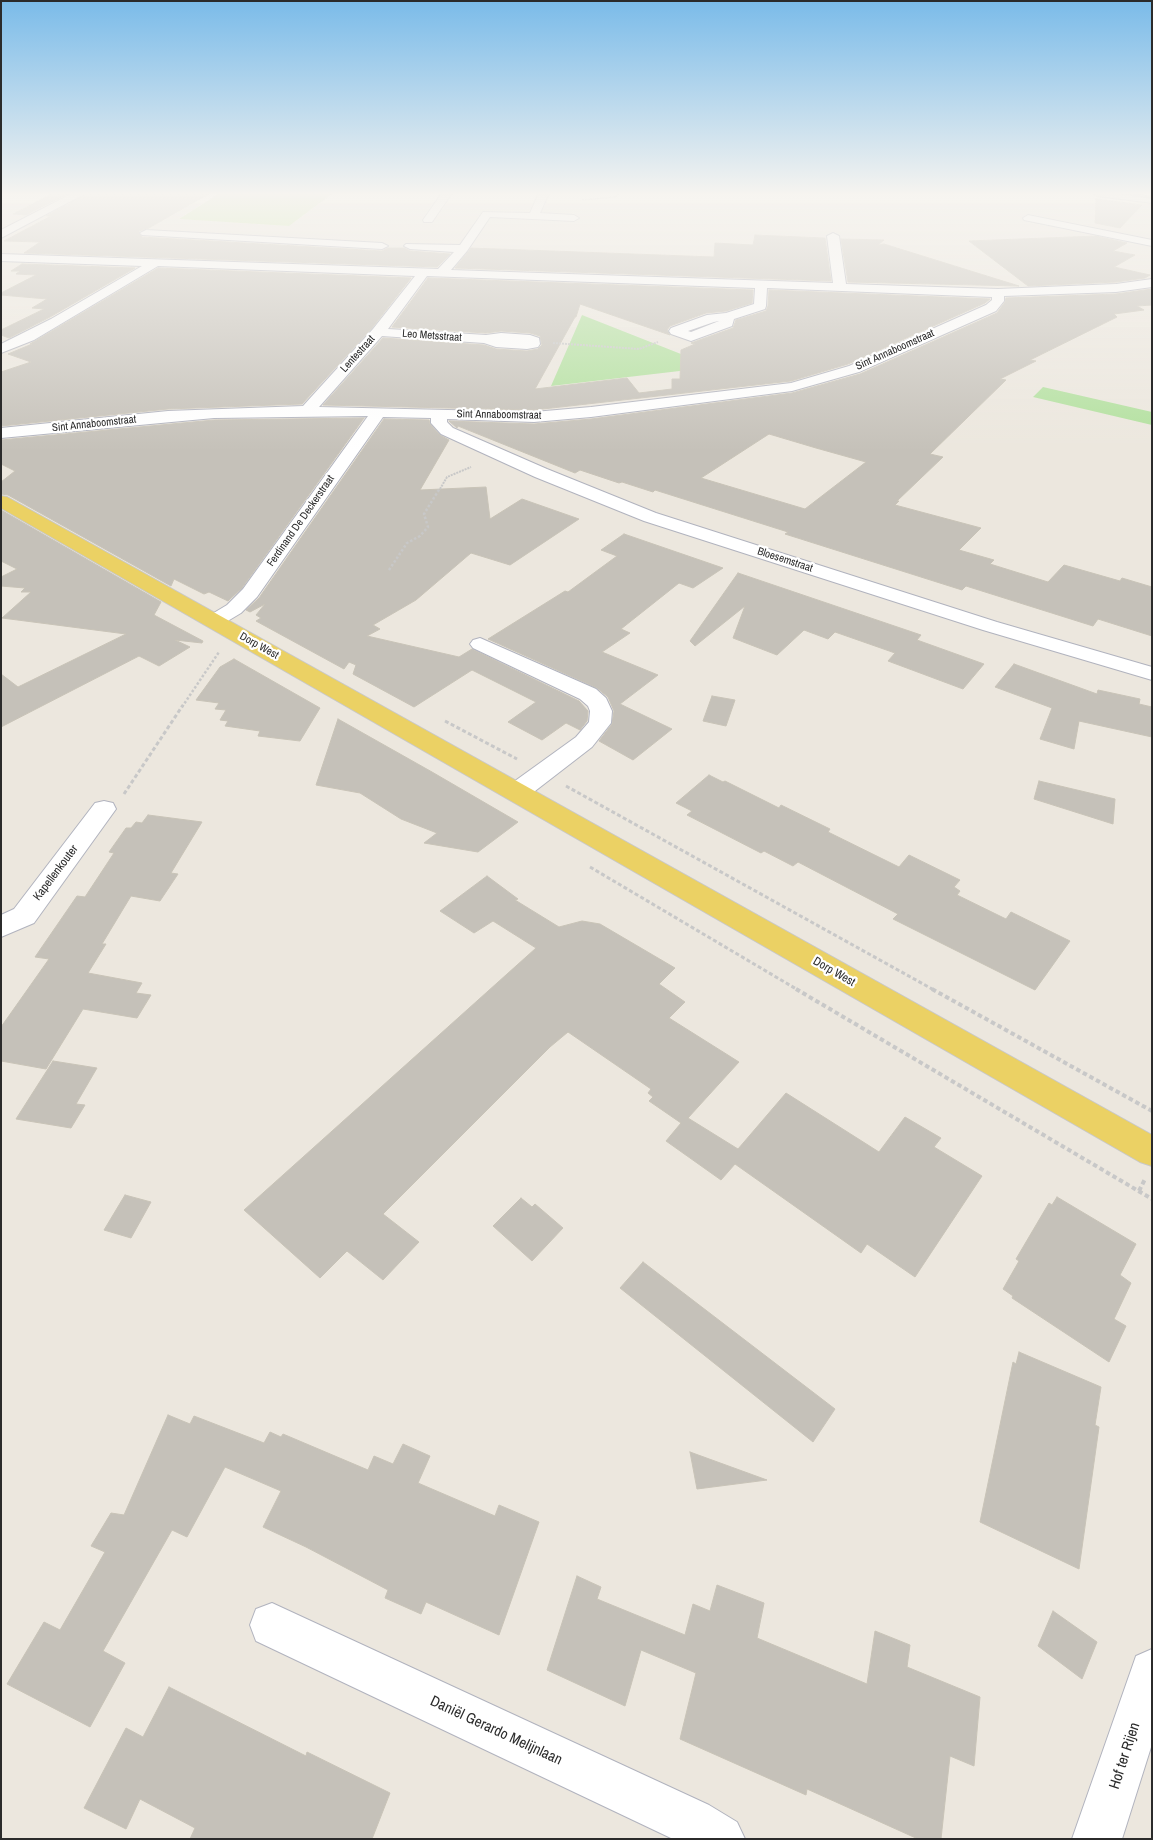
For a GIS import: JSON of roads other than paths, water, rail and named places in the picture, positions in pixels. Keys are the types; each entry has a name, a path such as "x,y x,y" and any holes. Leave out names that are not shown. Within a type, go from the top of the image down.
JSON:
{"main road":[{"name":"Dorp West","path":"1,501 1152,1152"}],"street":[{"path":"1,348 49,326 129,279"},
{"name":"Lentestraat","path":"307,411 378,332 419,279"},
{"path":"641,279 998,293 1116,288 1152,283"},
{"path":"839,279 840,286"},
{"path":"684,334 676,331 712,318 728,318 760,306 761,283"},
{"name":"Sint Annaboomstraat","path":"1,433 168,416 307,411 534,418 792,387 854,369 991,308 998,301 998,293"},
{"name":"Leo Metsstraat","path":"378,332 486,339 496,343 527,345 533,344 533,340"},
{"name":"Ferdinand De Deckerstraat","path":"214,621 234,609 250,593 379,412"},
{"name":"Bloesemstraat","path":"440,414 439,423 447,431 541,473 650,517 990,626 1152,674"},
{"path":"480,644 588,694 598,704 601,711 600,723 584,742 517,792"},
{"name":"Kapellenkouter","path":"1,927 24,916 104,809"},
{"name":"Daniël Gerardo Melijnlaan","path":"272,1625 683,1818 720,1839"},
{"name":"Hof ter Rijen","path":"1097,1839 1152,1672"}]}
